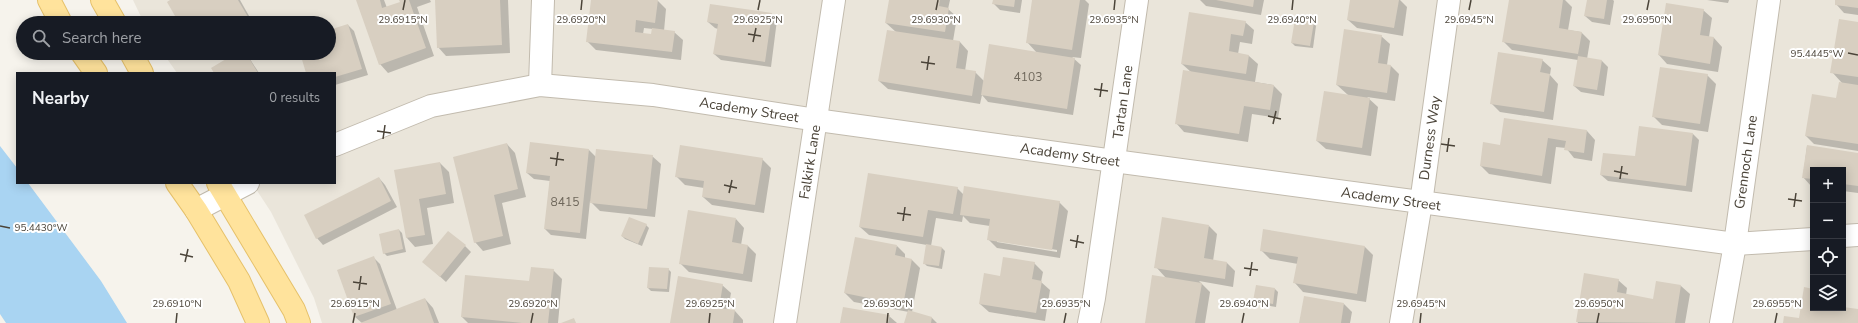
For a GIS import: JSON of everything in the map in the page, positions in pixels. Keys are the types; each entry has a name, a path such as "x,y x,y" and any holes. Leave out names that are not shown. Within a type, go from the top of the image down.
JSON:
{"main road":[{"path":"49,0 57,16"},
{"path":"102,0 111,16"},
{"path":"87,60 95,72"},
{"path":"135,60 141,72"},
{"path":"178,184 196,210 239,281 258,323"},
{"path":"222,188 294,310 299,323"}],"street":[{"path":"540,85 543,0"},
{"name":"Falkirk Lane","path":"785,323 834,0"},
{"name":"Tartan Lane","path":"1089,323 1137,0"},
{"name":"Durness Way","path":"1402,323 1421,203 1449,0"},
{"name":"Grennoch Lane","path":"1721,323 1735,244 1768,0"},
{"name":"Academy Street","path":"336,145 431,106 540,85 653,95 817,120 1114,161 1735,244 1810,239"},
{"path":"196,210 222,188 243,184"},
{"path":"1846,236 1858,235"}],"shaded area":[{"path":"133,0 1858,0 1858,323 322,323 314,298 271,212 253,184 336,184 336,72 176,72 168,60 336,60 336,16 141,16"}],"water":[{"path":"0,146 16,167 16,184 29,184 101,281 127,323 6,323 0,314"}],"building":[{"path":"170,0 238,0 247,16 175,16 167,2"},
{"path":"356,0 380,0 382,8 400,2 399,0 409,0 426,48 379,65"},
{"path":"435,0 500,0 502,45 437,48"},
{"path":"591,0 658,0 655,23 636,20 635,32 651,34 652,28 675,31 672,52 586,42"},
{"path":"889,0 940,0 939,6 949,8 945,32 885,23"},
{"path":"993,0 1015,0 1014,7 992,4"},
{"path":"1032,0 1080,0 1072,50 1026,43"},
{"path":"1216,0 1254,0 1253,7"},
{"path":"1350,0 1399,0 1394,28 1347,20"},
{"path":"1509,0 1563,0 1559,28 1582,32 1578,54 1502,42"},
{"path":"1587,0 1607,0 1604,19 1584,16"},
{"path":"1835,0 1858,0 1858,8 1835,5"},
{"path":"1666,3 1704,9 1700,35 1714,37 1710,64 1658,55"},
{"path":"710,4 772,13 765,62 713,54 718,24 707,22"},
{"path":"1189,12 1246,21 1243,36 1231,34 1229,51 1249,55 1246,74 1181,64"},
{"path":"1295,19 1314,22 1310,46 1291,43"},
{"path":"1839,19 1858,22 1858,77 1830,73"},
{"path":"348,24 362,69 336,77 336,72 306,72 302,60 336,60 336,28"},
{"path":"1344,29 1382,35 1378,63 1391,65 1387,93 1336,85"},
{"path":"887,30 960,41 956,68 976,71 972,96 878,81"},
{"path":"989,44 1075,58 1067,109 981,95"},
{"path":"1498,52 1543,59 1540,72 1550,74 1544,112 1490,104"},
{"path":"1578,56 1602,60 1597,90 1573,86"},
{"path":"224,60 250,60 257,72 213,72 211,68"},
{"path":"1660,67 1708,74 1700,124 1652,117"},
{"path":"1183,70 1274,85 1270,110 1244,106 1239,134 1175,124"},
{"path":"1839,82 1858,85 1858,144 1805,136 1812,94 1836,98"},
{"path":"1324,91 1370,98 1362,148 1316,141"},
{"path":"1504,118 1587,130 1584,153 1564,150 1566,141 1548,138 1542,176 1480,166 1483,142 1500,145"},
{"path":"1639,126 1693,133 1686,186 1600,175 1603,153 1635,156"},
{"path":"530,142 589,149 580,233 544,229 550,176 526,173"},
{"path":"507,143 518,189 494,195 503,236 474,243 453,157"},
{"path":"680,145 763,158 755,205 702,197 704,181 675,177"},
{"path":"1807,145 1858,153 1858,186 1846,184 1846,167 1810,167 1810,179 1802,178"},
{"path":"596,149 653,155 647,209 590,203"},
{"path":"440,162 446,194 419,199 425,235 406,238 394,170"},
{"path":"868,173 958,187 953,214 928,210 923,237 859,227"},
{"path":"379,177 391,201 316,239 304,215"},
{"path":"964,186 1060,201 1052,250 987,240 990,219 960,215"},
{"path":"688,210 736,218 732,242 748,245 743,274 679,264"},
{"path":"629,217 647,224 638,244 621,236"},
{"path":"1162,217 1209,225 1204,258 1227,262 1225,279 1154,268"},
{"path":"399,229 403,249 383,254 379,234"},
{"path":"1263,229 1365,246 1357,294 1293,283 1298,257 1260,251"},
{"path":"448,231 466,245 440,277 422,262"},
{"path":"855,237 897,245 895,255 912,259 903,305 844,293"},
{"path":"926,244 942,247 939,266 923,264"},
{"path":"374,256 391,304 354,317 337,270"},
{"path":"1003,257 1035,262 1032,279 1042,281 1036,313 979,304 984,273 1000,276"},
{"path":"531,267 554,269 548,323 522,323 461,317 465,275 529,281"},
{"path":"649,267 669,268 667,289 647,288"},
{"path":"1584,273 1619,279 1617,292 1653,299 1656,281 1681,285 1675,323 1576,322"},
{"path":"1152,275 1202,283 1195,323 1145,323"},
{"path":"678,276 723,284 719,308 735,310 733,323 670,323"},
{"path":"1256,285 1275,288 1273,304 1253,301"},
{"path":"1804,287 1810,288 1810,311 1846,311 1846,307 1858,309 1858,323 1783,323 1784,316 1799,318"},
{"path":"1304,296 1344,303 1341,323 1299,323"},
{"path":"425,298 434,323 360,323"},
{"path":"843,307 890,315 888,323 840,323"},
{"path":"908,310 932,317 931,323 904,323"},
{"path":"574,318 576,323 561,323"}]}
